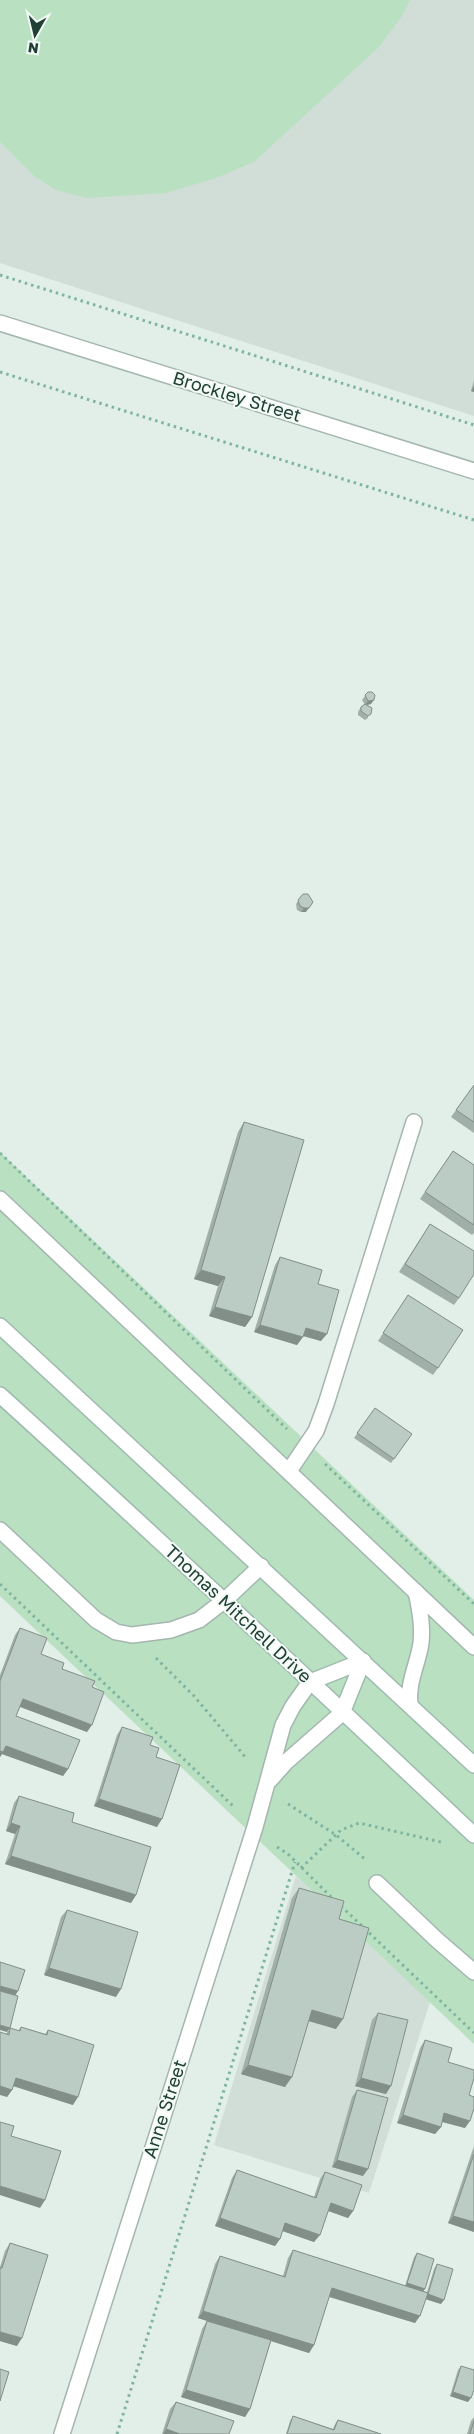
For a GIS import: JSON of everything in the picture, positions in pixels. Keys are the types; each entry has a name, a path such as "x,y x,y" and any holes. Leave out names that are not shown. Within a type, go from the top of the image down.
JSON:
{"street":[{"name":"Brockley Street","path":"0,324 474,470"},
{"path":"288,1470 316,1431 326,1404 414,1122"},
{"path":"0,1199 474,1647"},
{"path":"0,1326 474,1765"},
{"name":"Thomas Mitchell Drive","path":"0,1395 225,1600 342,1713 471,1833"},
{"path":"0,1530 96,1620 116,1632 132,1635 186,1626 207,1615 261,1566"},
{"path":"410,1705 412,1679 421,1644 421,1622 416,1592"},
{"path":"310,1682 363,1661"},
{"path":"342,1713 363,1661"},
{"name":"Anne Street","path":"62,2434 268,1783 283,1725 293,1706 310,1682"},
{"name":"Anne Street","path":"268,1783 286,1762 342,1713"},
{"path":"377,1883 474,1972"}],"path":[{"path":"0,275 474,424"},
{"path":"0,372 474,520"},
{"path":"0,1153 306,1447 474,1604"},
{"path":"132,1635 194,1696 282,1800 336,1835 382,1874 377,1883"},
{"path":"301,1868 347,1826 368,1824 450,1844 471,1833"},
{"path":"117,2434 295,1862"}],"shaded area":[{"path":"0,0 474,0 474,416 0,263"},
{"path":"296,1876 430,2002 369,2193 214,2145"}],"green space":[{"path":"0,0 410,0 402,16 379,47 254,162 216,178 166,193 87,198 56,190 34,176 0,142"},
{"path":"0,1152 474,1600 474,2044 0,1596"}],"building":[{"path":"368,692 372,692 375,695 374,700 368,701 365,695"},
{"path":"365,704 372,708 371,714 368,716 361,711 361,707"},
{"path":"303,894 308,894 313,902 309,908 300,906 298,900"},
{"path":"474,1085 474,1122 456,1110"},
{"path":"244,1122 304,1140 252,1317 215,1307 225,1277 201,1270"},
{"path":"453,1151 474,1165 474,1225 425,1192"},
{"path":"430,1224 474,1251 474,1274 459,1298 405,1264"},
{"path":"280,1257 322,1270 318,1284 339,1290 327,1334 306,1328 303,1337 260,1325"},
{"path":"408,1295 463,1330 438,1368 383,1333"},
{"path":"375,1408 412,1434 394,1459 357,1433"},
{"path":"20,1628 47,1638 41,1654 64,1663 62,1669 95,1681 92,1687 104,1692 92,1725 23,1699 16,1716 80,1740 68,1769 6,1746 3,1752 0,1751 0,1681"},
{"path":"122,1727 153,1737 150,1745 159,1748 156,1757 180,1765 162,1819 99,1799"},
{"path":"19,1796 74,1813 72,1822 151,1847 136,1895 11,1856 20,1826 11,1823"},
{"path":"299,1888 344,1901 339,1919 369,1928 343,2019 312,2010 292,2077 248,2065"},
{"path":"67,1910 138,1932 121,1989 49,1968"},
{"path":"0,1962 25,1970 18,1991 0,1986"},
{"path":"0,1991 18,1996 10,2028 0,2025"},
{"path":"378,2013 408,2020 391,2086 361,2078"},
{"path":"21,2027 47,2035 48,2030 94,2045 78,2097 16,2078 12,2090 0,2086 0,2032 9,2035 10,2028 20,2031"},
{"path":"425,2040 452,2048 448,2062 474,2070 474,2078 469,2095 474,2097 474,2108 470,2121 444,2113 441,2127 403,2115"},
{"path":"357,2090 388,2098 368,2169 337,2160"},
{"path":"0,2122 14,2126 11,2136 61,2151 45,2200 0,2186"},
{"path":"474,2154 474,2222 453,2216"},
{"path":"237,2170 316,2198 325,2172 362,2185 353,2211 331,2203 320,2235 285,2223 280,2239 220,2218"},
{"path":"10,2243 48,2255 22,2338 0,2332 0,2268 2,2268"},
{"path":"293,2250 428,2293 420,2316 332,2288 314,2345 203,2311 220,2256 285,2277"},
{"path":"417,2253 434,2259 425,2289 407,2283"},
{"path":"437,2264 453,2269 444,2300 428,2294"},
{"path":"207,2321 271,2340 250,2409 186,2390"},
{"path":"461,2366 474,2370 474,2390 471,2398 453,2392"},
{"path":"0,2369 9,2372 0,2401"},
{"path":"176,2402 234,2421 229,2434 180,2434 166,2429"},
{"path":"293,2416 334,2430 338,2420 381,2434 287,2434"},
{"path":"474,2421 474,2434 470,2434"}]}
